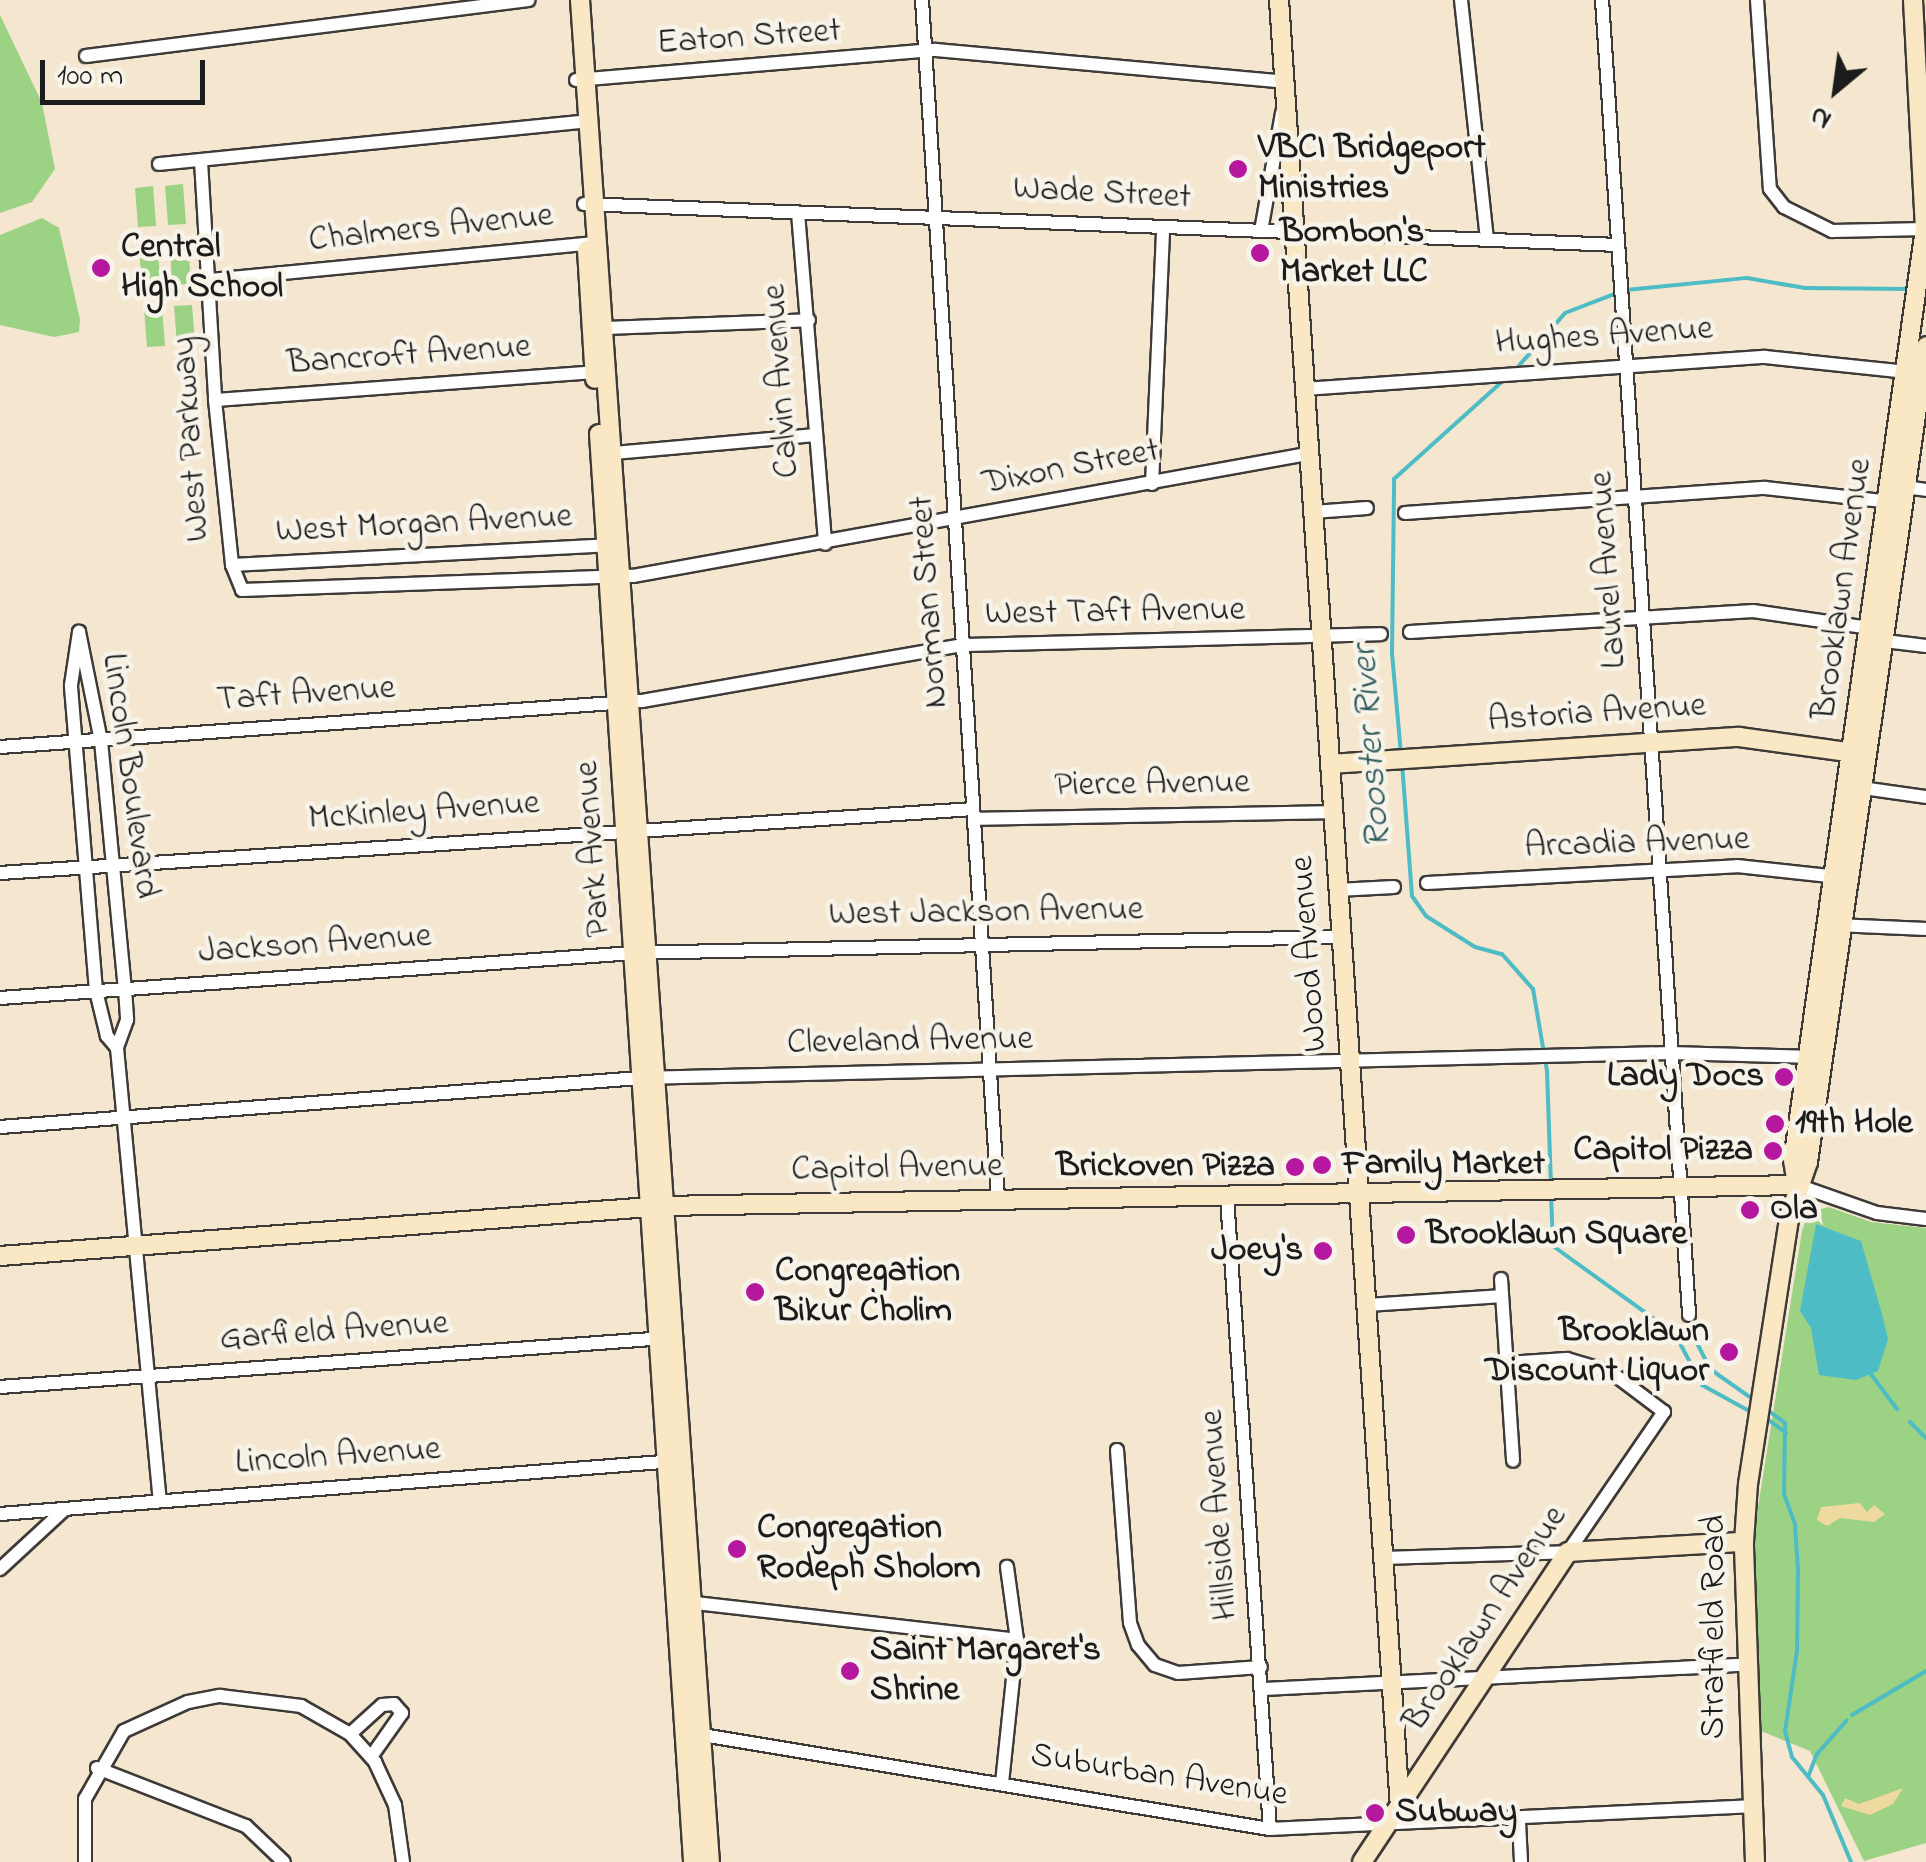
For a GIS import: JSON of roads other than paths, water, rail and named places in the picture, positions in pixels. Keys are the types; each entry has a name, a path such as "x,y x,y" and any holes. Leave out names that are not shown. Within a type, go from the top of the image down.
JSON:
{"main road":[{"name":"Park Avenue","path":"570,0 581,80"},
{"name":"Park Avenue","path":"580,0 581,80 664,1338 692,1734 710,1862"},
{"name":"Wood Avenue","path":"1279,0 1388,1686 1400,1807"},
{"name":"Brooklawn Avenue","path":"1913,0 1926,228 1917,302 1919,371"},
{"name":"Park Avenue","path":"592,243 604,328 600,372"},
{"name":"Brooklawn Avenue","path":"1763,1394 1797,1185 1808,1162 1816,1057 1834,925 1897,494 1926,346"},
{"name":"Astoria Avenue","path":"1330,764 1739,737 1860,753"},
{"name":"Capitol Avenue","path":"0,1256 656,1206 1797,1185"},
{"name":"Stratfield Road","path":"1755,1862 1750,1806 1744,1542 1763,1394"},
{"path":"1568,1552 1744,1542"},
{"name":"Brooklawn Avenue","path":"1362,1862 1568,1552"},
{"name":"Park Avenue","path":"692,1734 693,1862"}],"street":[{"path":"86,56 528,0"},
{"name":"Norman Street","path":"922,0 998,1199"},
{"path":"1460,0 1487,238"},
{"name":"Laurel Avenue","path":"1602,0 1689,1315"},
{"path":"1757,0 1770,189 1784,208 1832,232 1926,228"},
{"name":"Eaton Street","path":"581,80 925,52 1285,89"},
{"name":"Wood Avenue","path":"1261,231 1285,89"},
{"path":"160,164 584,121"},
{"name":"West Parkway","path":"201,161 216,400 232,565 242,590"},
{"name":"Wade Street","path":"590,205 1618,245"},
{"name":"Calvin Avenue","path":"798,213 826,544"},
{"path":"1152,484 1164,227"},
{"name":"Chalmers Avenue","path":"211,280 592,243"},
{"path":"604,328 808,320"},
{"name":"Hughes Avenue","path":"1304,389 1765,357 1919,371"},
{"name":"Bancroft Avenue","path":"216,400 600,372"},
{"path":"607,453 816,435"},
{"name":"Dixon Street","path":"615,575 826,544 1308,454"},
{"path":"1405,513 1765,488 1897,494 1926,490"},
{"path":"1313,512 1367,508"},
{"name":"West Morgan Avenue","path":"232,565 613,546"},
{"name":"West Morgan Avenue","path":"242,590 615,575"},
{"path":"1410,632 1754,610 1926,646"},
{"name":"Lincoln Boulevard","path":"118,1048 107,1036 96,991 70,685 79,632 100,741 125,988 127,1020 118,1048 160,1501"},
{"name":"West Taft Avenue","path":"623,702 963,645 1321,639 1380,634"},
{"name":"Taft Avenue","path":"0,747 623,702"},
{"path":"1856,787 1926,797"},
{"name":"Pierce Avenue","path":"973,814 1332,812"},
{"name":"McKinley Avenue","path":"0,873 632,827 973,814"},
{"name":"Arcadia Avenue","path":"1427,884 1737,866 1842,878"},
{"path":"1337,890 1394,888"},
{"path":"1834,925 1926,929"},
{"name":"West Jackson Avenue","path":"641,952 983,941 1340,937"},
{"name":"Jackson Avenue","path":"0,998 641,952"},
{"name":"Cleveland Avenue","path":"0,1127 648,1078 1350,1065 1670,1053 1816,1057"},
{"path":"1797,1185 1877,1213 1926,1219"},
{"name":"Hillside Avenue","path":"1227,1197 1264,1690 1270,1829"},
{"path":"1501,1279 1512,1462"},
{"path":"1366,1306 1501,1296"},
{"name":"Garfield Avenue","path":"0,1386 664,1338"},
{"name":"Brooklawn Avenue","path":"1506,1364 1567,1359 1612,1372 1664,1412 1568,1552"},
{"path":"1117,1450 1130,1623 1138,1645 1155,1665 1178,1673 1261,1667"},
{"name":"Lincoln Avenue","path":"0,1514 673,1461"},
{"path":"0,1570 64,1510"},
{"path":"1381,1558 1568,1552"},
{"path":"1002,1783 1017,1640 1007,1567"},
{"path":"683,1602 1017,1640"},
{"path":"1264,1690 1746,1665"},
{"path":"85,1862 85,1799 97,1768 124,1731 188,1702 220,1696 300,1706 350,1734 370,1757 395,1805 403,1862"},
{"path":"350,1734 382,1705 394,1704 402,1713 370,1757"},
{"name":"Suburban Avenue","path":"692,1734 1270,1829 1519,1822 1750,1806"},
{"path":"97,1768 246,1826 284,1862"},
{"path":"1519,1822 1521,1862"}],"water":[{"path":"1816,1224 1861,1241 1882,1314 1888,1339 1878,1371 1856,1380 1819,1375 1811,1328 1800,1311"}],"waterway":[{"name":"Rooster River","path":"1626,290 1747,278 1805,288 1910,289"},
{"name":"Rooster River","path":"1516,369 1565,313 1617,293"},
{"name":"Rooster River","path":"1401,754 1392,653 1394,479 1505,379"},
{"name":"Rooster River","path":"1402,763 1412,896 1426,916 1475,947 1502,954 1533,989 1547,1071 1551,1184"},
{"name":"Rooster River","path":"1551,1193 1553,1246 1675,1334 1702,1385 1753,1413"},
{"name":"Rooster River","path":"1690,1329 1710,1369 1754,1400"},
{"path":"1870,1373 1897,1409"},
{"name":"Rooster River","path":"1766,1409 1785,1423 1784,1494 1795,1525 1798,1570 1797,1651 1785,1731 1792,1757 1823,1795 1851,1862"},
{"name":"Rooster River","path":"1766,1418 1786,1433"},
{"path":"1910,1422 1926,1438"},
{"path":"1852,1715 1926,1671"},
{"path":"1808,1777 1817,1754 1847,1720"}],"place":[{"name":"VBCI Bridgeport Ministries","path":"1238,169"},
{"name":"Bombon's Market LLC","path":"1260,253"},
{"name":"Central High School","path":"101,268"},
{"name":"Lady Docs","path":"1784,1077"},
{"name":"19th Hole","path":"1775,1124"},
{"name":"Capitol Pizza","path":"1773,1151"},
{"name":"Family Market","path":"1322,1165"},
{"name":"Brickoven Pizza","path":"1295,1167"},
{"name":"Ola","path":"1750,1210"},
{"name":"Brooklawn Square","path":"1406,1235"},
{"name":"Joey's","path":"1323,1251"},
{"name":"Congregation Bikur Cholim","path":"755,1292"},
{"name":"Brooklawn Discount Liquor","path":"1729,1352"},
{"name":"Congregation Rodeph Sholom","path":"737,1549"},
{"name":"Saint Margaret's Shrine","path":"850,1671"},
{"name":"Subway","path":"1375,1813"}]}
